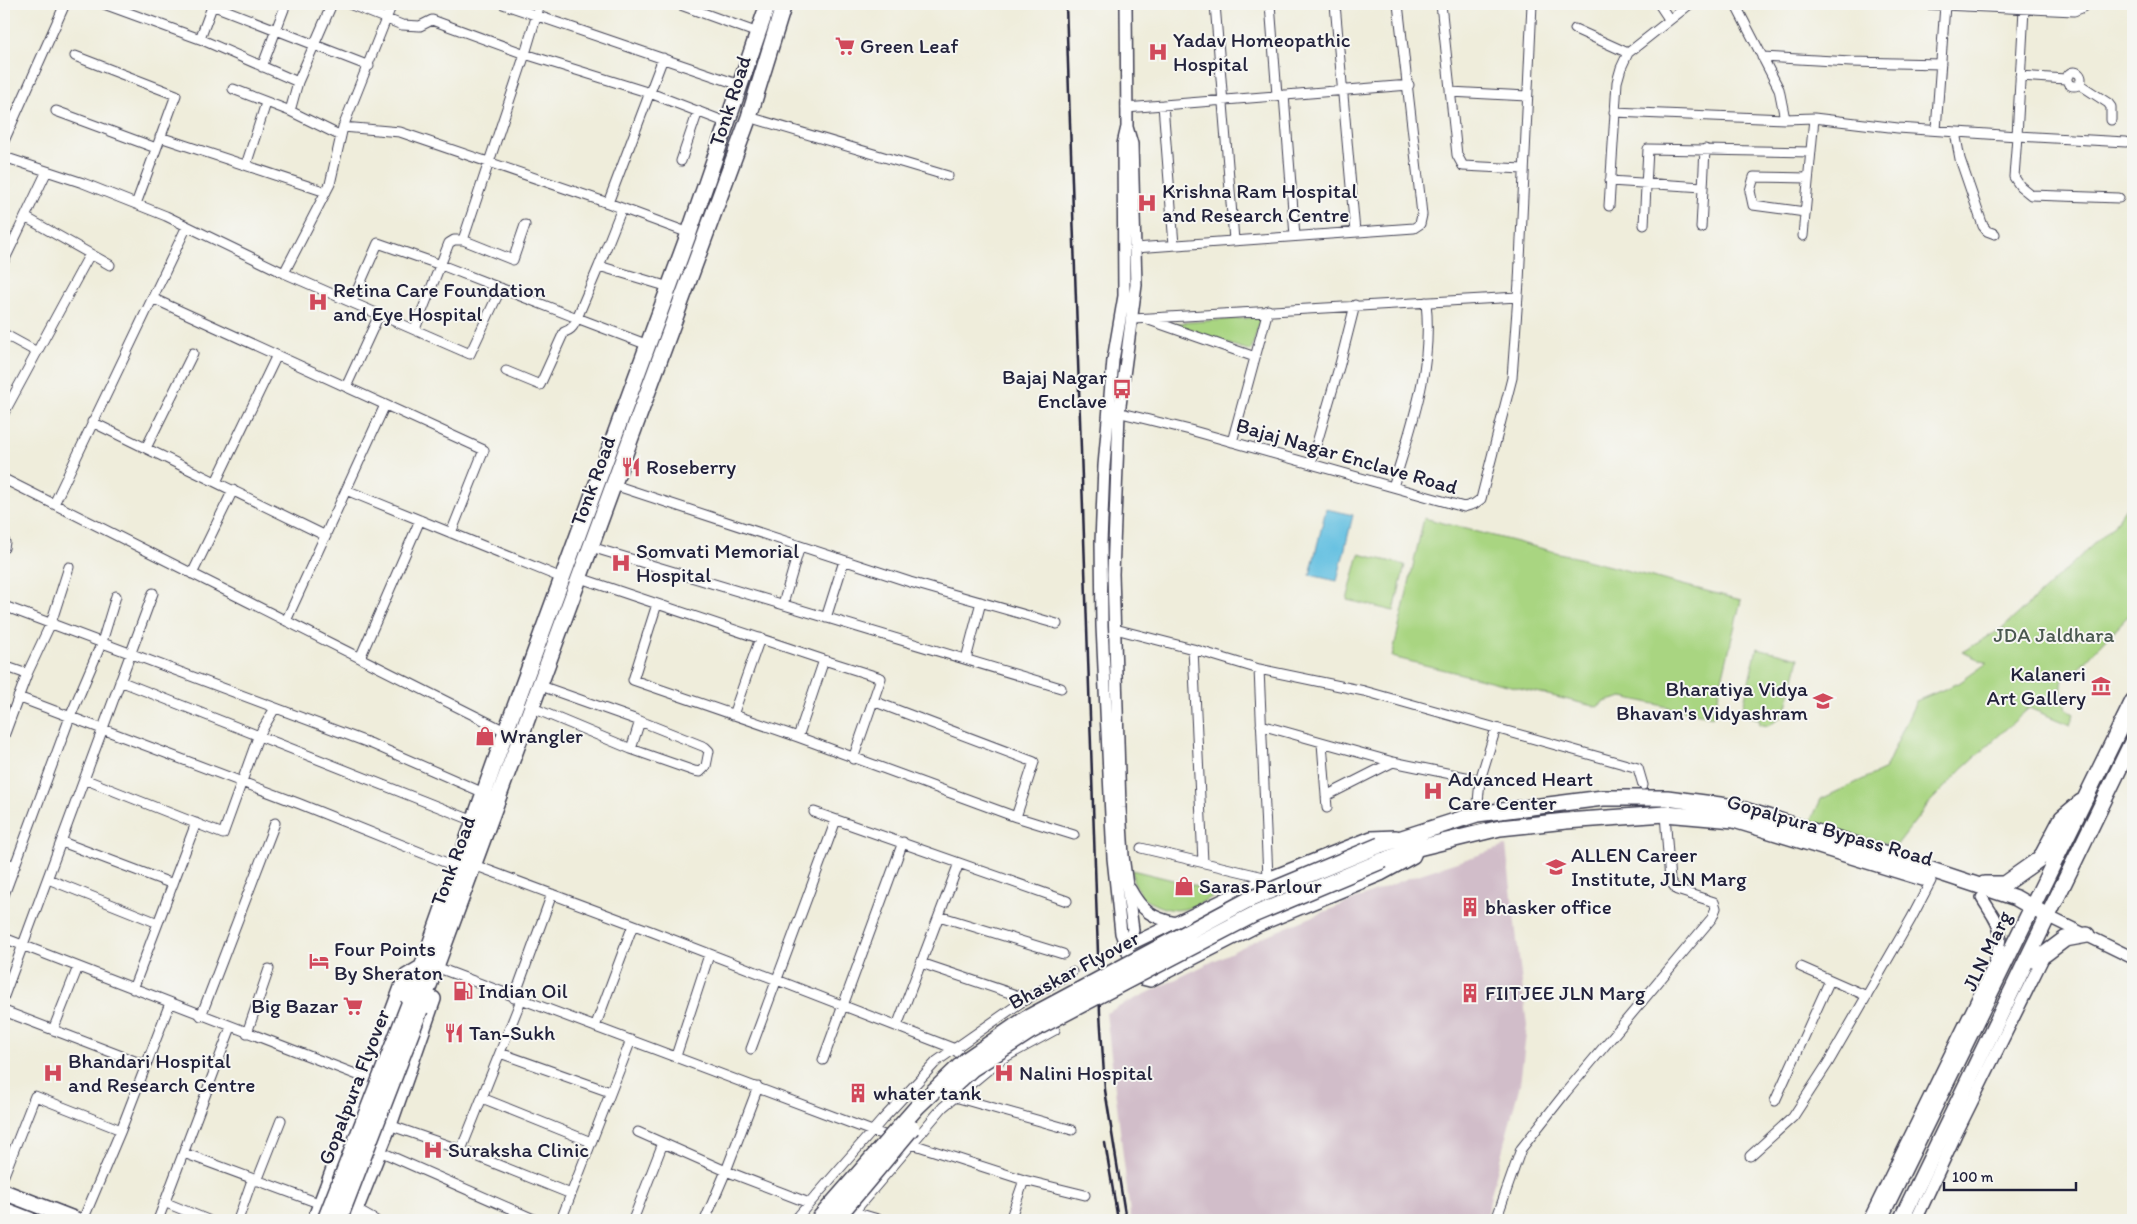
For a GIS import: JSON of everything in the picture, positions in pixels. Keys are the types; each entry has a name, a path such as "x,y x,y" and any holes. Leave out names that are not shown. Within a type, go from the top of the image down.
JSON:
{"main road":[{"name":"Tonk Road","path":"431,969 457,868 670,287 768,4"},
{"name":"Tonk Road","path":"431,969 474,865 541,686 749,116 784,4"},
{"name":"JLN Marg","path":"1879,1220 2133,701"},
{"name":"JLN Marg","path":"1901,1220 1984,1063 2027,961 2133,740"},
{"path":"1973,884 2004,884 2038,860 2062,818 2087,796"},
{"name":"Gopalpura Bypass Road","path":"1406,836 1477,814 1603,798 1667,798 1734,814 1973,884 2016,898 2030,911"},
{"name":"Gopalpura Bypass Road","path":"1418,848 1500,828 1665,814 1734,814 1982,898 2030,911"},
{"name":"Bhaskar Flyover","path":"835,1220 922,1116 972,1069 1030,1031 1253,915 1382,852 1406,836"},
{"name":"Bhaskar Flyover","path":"818,1220 917,1107 966,1060 1027,1018 1248,900 1382,852 1418,848"},
{"path":"2030,911 2047,920"},
{"path":"2027,961 2045,954 2065,939 2087,935"},
{"path":"314,1220 406,977 431,969 438,986 389,1125 377,1150 353,1215"},
{"name":"Gopalpura Flyover","path":"325,1220 431,969"},
{"name":"Gopalpura Flyover","path":"339,1220 415,1007"},
{"path":"1919,1136 1931,1092"},
{"path":"336,1162 369,1174"},
{"path":"4,1192 76,1220"},
{"path":"4,1210 25,1219"}],"street":[{"path":"4,142 65,4"},
{"path":"104,4 200,39 298,82"},
{"path":"290,111 298,82 332,4"},
{"path":"349,4 402,25 420,26 432,20 525,54 650,93 728,123"},
{"path":"284,273 330,184 342,131 392,4"},
{"path":"503,4 740,85"},
{"path":"463,240 540,4"},
{"path":"678,4 699,7 758,33"},
{"path":"1126,4 1126,108 1127,127 1132,144 1138,319 1114,412 1101,543 1106,729 1113,858 1121,934 1127,946 1129,960 1134,971 1142,979 1150,981 1251,929 1321,898 1381,875 1414,857 1418,848"},
{"path":"1215,4 1234,240"},
{"path":"1270,4 1295,236"},
{"path":"1335,4 1355,232"},
{"path":"1135,248 1414,228 1422,220 1409,85 1398,4"},
{"path":"1441,4 1457,155 1460,164 1462,166 1523,169"},
{"name":"Bajaj Nagar Enclave Road","path":"1114,412 1232,442 1464,507 1474,504 1481,499 1510,387 1518,297 1532,4"},
{"path":"1659,4 1669,19"},
{"path":"1609,206 1614,112 1620,68 1628,53 1690,4"},
{"path":"1735,4 1778,89 1785,119"},
{"path":"1921,4 2074,11 2084,7 2086,4"},
{"path":"200,39 213,5 369,66"},
{"path":"1936,130 1945,5"},
{"path":"262,67 284,9"},
{"path":"2024,9 2014,177 2020,186 2031,194 2119,198"},
{"path":"1575,29 1628,53"},
{"path":"75,56 176,95 136,204"},
{"path":"1762,57 1851,62 1941,64"},
{"path":"608,202 663,58"},
{"path":"2020,76 2066,79 2067,83 2072,86 2079,84 2108,103 2111,108 2111,120"},
{"path":"1126,108 1409,85"},
{"path":"233,89 342,131 400,132 608,202 689,233"},
{"path":"1450,92 1527,96"},
{"path":"246,165 266,103"},
{"path":"1164,105 1174,245"},
{"path":"56,111 156,148"},
{"path":"681,161 698,111"},
{"path":"1614,112 1785,119 1814,118 1955,132 2126,142"},
{"path":"749,116 948,176"},
{"path":"1804,236 1814,118"},
{"path":"1127,127 1123,144 1124,296 1113,360 1113,574 1120,808 1123,856 1133,930 1127,946"},
{"path":"1955,132 1960,160 1982,226 1987,231 1995,234"},
{"path":"160,137 326,192"},
{"path":"1644,225 1648,149 1811,152"},
{"path":"1701,228 1705,149"},
{"path":"4,157 83,182 136,204 187,226 284,273 470,354 501,288"},
{"path":"4,262 47,171"},
{"path":"1805,212 1753,205 1750,191 1754,176 1808,178"},
{"path":"1610,181 1703,187"},
{"path":"506,372 540,386 564,332 569,331 574,325 622,208"},
{"path":"25,217 110,265"},
{"path":"415,329 449,243 454,240 463,240 513,260 525,225"},
{"path":"54,504 187,226"},
{"path":"352,302 378,243 441,265 648,345"},
{"path":"4,413 90,254"},
{"path":"599,266 670,287"},
{"path":"1138,319 1518,297"},
{"path":"152,298 484,450 451,533"},
{"path":"1394,487 1423,383 1428,345 1426,302"},
{"path":"1311,464 1340,364 1354,305"},
{"path":"1232,442 1268,310"},
{"path":"346,387 379,314"},
{"path":"1138,319 1255,357"},
{"path":"4,334 37,352"},
{"path":"146,448 193,353"},
{"path":"216,482 277,355"},
{"path":"286,621 385,405"},
{"path":"92,422 326,536"},
{"path":"4,479 521,739"},
{"path":"614,485 910,582 1057,624"},
{"path":"192,574 233,490"},
{"path":"346,490 562,578"},
{"path":"360,658 420,520"},
{"path":"783,604 800,546"},
{"path":"591,547 1061,688"},
{"path":"826,618 844,561"},
{"path":"5,731 27,674 51,623 68,567"},
{"path":"580,578 880,678 853,758"},
{"path":"4,996 153,593"},
{"path":"4,895 70,717 102,642 116,596"},
{"path":"966,659 981,602"},
{"path":"658,604 633,680 798,737 1016,817 1074,835"},
{"path":"4,606 372,744 484,793"},
{"path":"1115,629 1193,649 1258,669 1364,692 1638,768 1643,785"},
{"path":"734,715 760,638"},
{"path":"1193,649 1203,862"},
{"path":"798,737 824,660"},
{"path":"4,666 27,674"},
{"path":"1258,669 1268,878"},
{"path":"120,681 474,821"},
{"path":"532,708 694,771 700,772 706,766 708,751 705,747 640,721 541,686"},
{"path":"18,697 241,782 457,868"},
{"path":"873,701 1034,762 1016,817"},
{"path":"84,778 223,834 258,737 275,708"},
{"path":"631,748 640,721"},
{"path":"1261,725 1393,762 1480,780"},
{"path":"1477,814 1480,780 1496,728"},
{"path":"1322,743 1327,808"},
{"path":"1326,796 1393,762"},
{"path":"814,812 1067,901"},
{"path":"1496,1220 1521,1149 1566,1092 1712,918 1716,908 1714,902 1677,890 1670,881 1665,814"},
{"path":"751,1049 836,820"},
{"path":"133,989 196,823"},
{"path":"201,1016 275,823"},
{"path":"1127,946 1268,878 1371,837 1406,836"},
{"path":"62,842 173,884"},
{"path":"823,1060 903,842"},
{"path":"1141,848 1268,878"},
{"path":"4,862 15,866"},
{"path":"896,1026 959,863"},
{"path":"474,865 954,1049 979,1078"},
{"path":"48,879 158,923"},
{"path":"1750,1156 1793,1117 1828,1063 1931,881"},
{"path":"1127,883 1137,900 1149,913 1161,920 1176,923"},
{"path":"461,1150 500,1053 552,894"},
{"path":"1869,1220 1994,964 2001,942 2001,930 1982,898"},
{"path":"939,916 1063,954"},
{"path":"2047,920 2070,927 2133,958"},
{"path":"595,1027 633,925"},
{"path":"4,938 201,1016 368,1079"},
{"path":"1916,1220 1984,1063 2045,954"},
{"path":"676,1056 709,955"},
{"path":"921,963 1028,999"},
{"path":"53,1030 78,967"},
{"path":"1801,967 1867,996"},
{"path":"431,969 676,1056 912,1145 1024,1180 1085,1194"},
{"path":"247,1033 269,970"},
{"path":"795,1220 872,1131 937,1061 1028,999 1072,972"},
{"path":"1775,1101 1830,980"},
{"path":"83,1220 121,1130 170,1003"},
{"path":"4,1011 146,1065"},
{"path":"158,1220 231,1027"},
{"path":"847,1220 943,1107 1000,1060 1055,1030"},
{"path":"561,1220 630,1040"},
{"path":"500,1053 610,1092"},
{"path":"705,1220 758,1087"},
{"path":"4,1175 34,1096 121,1130"},
{"path":"956,1097 1072,1130"},
{"path":"482,1098 591,1142"},
{"path":"238,1220 281,1120"},
{"path":"389,1125 461,1150 571,1194"},
{"path":"638,1132 726,1171 809,1204"},
{"path":"633,1220 663,1143"},
{"path":"377,1150 536,1220"},
{"path":"184,1153 321,1204"},
{"path":"1010,1220 1024,1180"},
{"path":"164,1202 208,1220"},
{"path":"854,1212 876,1219"},
{"path":"353,1215 375,1220"}],"shaded area":[{"path":"1506,846 1527,1026 1520,1084 1491,1194 1487,1220 1132,1220 1106,1013 1267,935 1411,877"}],"green space":[{"path":"1261,317 1251,351 1164,324"},
{"name":"JDA Jaldhara","path":"2133,497 2133,614 2127,617 2078,669 2064,676 2063,700 2066,709 2074,714 2070,725 2029,708 1963,768 1930,802 1896,846 1810,823 1821,799 1885,769 1916,701 1959,683 1987,663 1962,652 2003,628 2113,526"},
{"path":"1424,518 1741,600 1713,717 1623,697 1604,702 1597,707 1392,657"},
{"path":"1359,554 1405,565 1394,611 1347,600"},
{"path":"1757,648 1799,658 1785,715 1768,726 1759,724 1760,719 1741,715"},
{"path":"1132,870 1222,892 1191,907 1174,910 1165,908 1142,898 1133,880"}],"water":[{"path":"1326,509 1353,515 1337,581 1310,575"}],"railway":[{"path":"1066,4 1100,1013 1105,1090 1126,1220"},
{"path":"1105,1143 1118,1220"}],"place":[{"name":"Green Leaf","path":"845,46"},
{"name":"Yadav Homeopathic Hospital","path":"1158,52"},
{"name":"Krishna Ram Hospital and Research Centre","path":"1147,203"},
{"name":"Retina Care Foundation and Eye Hospital","path":"318,302"},
{"name":"Bajaj Nagar Enclave","path":"1122,389"},
{"name":"Roseberry","path":"631,467"},
{"name":"Somvati Memorial Hospital","path":"621,563"},
{"name":"Kalaneri Art Gallery","path":"2101,686"},
{"name":"Bharatiya Vidya Bhavan's Vidyashram","path":"1823,701"},
{"name":"Wrangler","path":"485,736"},
{"name":"Advanced Heart Care Center","path":"1433,791"},
{"name":"ALLEN Career Institute, JLN Marg","path":"1556,867"},
{"name":"Saras Parlour","path":"1184,886"},
{"name":"bhasker office","path":"1470,907"},
{"name":"Four Points By Sheraton","path":"319,961"},
{"name":"Indian Oil","path":"463,991"},
{"name":"FIITJEE JLN Marg","path":"1470,993"},
{"name":"Big Bazar","path":"353,1006"},
{"name":"Tan-Sukh","path":"454,1033"},
{"name":"Bhandari Hospital and Research Centre","path":"53,1073"},
{"name":"Nalini Hospital","path":"1004,1073"},
{"name":"whater tank","path":"858,1093"},
{"name":"Suraksha Clinic","path":"433,1150"}]}
